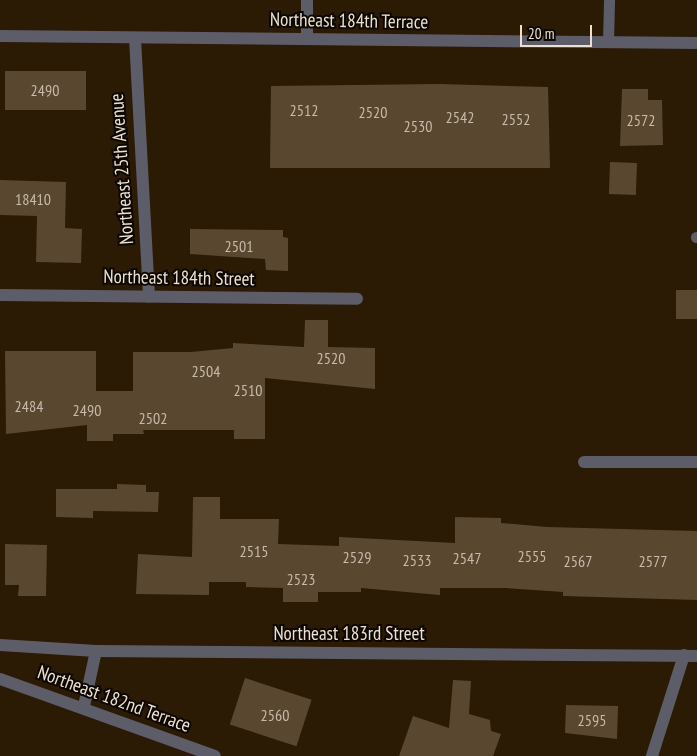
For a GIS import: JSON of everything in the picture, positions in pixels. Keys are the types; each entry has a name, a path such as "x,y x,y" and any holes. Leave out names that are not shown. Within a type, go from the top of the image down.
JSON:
{"street":[{"path":"307,0 307,39"},
{"name":"Northeast 184th Terrace","path":"0,36 697,43"},
{"name":"Northeast 25th Avenue","path":"135,38 149,297"},
{"name":"Northeast 184th Street","path":"0,295 357,299"},
{"path":"584,462 697,462"},
{"name":"Northeast 183rd Street","path":"0,645 96,651 691,655"},
{"path":"84,706 96,651"},
{"path":"652,756 691,655"},
{"name":"Northeast 182nd Terrace","path":"0,679 84,706 215,756"}],"lane":[{"path":"608,42 609,0"}],"building":[{"path":"5,71 86,71 86,110 5,110"},
{"path":"439,84 548,87 550,168 270,168 271,86"},
{"path":"622,89 648,89 648,100 662,100 663,145 620,146"},
{"path":"610,162 637,163 636,195 609,194"},
{"path":"0,180 66,182 65,228 82,229 81,263 36,262 37,216 0,215"},
{"path":"190,229 283,230 283,237 288,238 288,271 266,270 265,259 190,254"},
{"path":"676,290 697,290 697,319 676,319"},
{"path":"305,320 328,320 328,347 375,348 375,389 265,378 265,439 234,439 234,430 143,430 144,434 113,434 113,441 87,441 87,425 6,434 5,351 96,351 96,391 133,391 133,352 191,352 233,348 233,343 304,347"},
{"path":"117,484 146,485 146,492 159,492 158,512 93,511 93,518 56,517 56,489 117,489"},
{"path":"193,497 220,497 220,519 279,519 278,544 339,546 339,537 455,543 455,517 501,518 501,523 547,527 697,531 697,600 563,596 563,592 506,588 440,588 440,595 361,588 361,592 318,592 318,602 283,602 283,588 246,587 246,582 209,582 209,595 136,594 138,554 192,557"},
{"path":"5,544 47,545 46,596 18,596 19,585 5,585"},
{"path":"245,678 312,700 296,746 230,725"},
{"path":"453,680 471,681 469,714 490,720 491,731 501,734 493,756 399,756 413,716 449,728"},
{"path":"566,705 618,706 617,739 565,733"}]}
